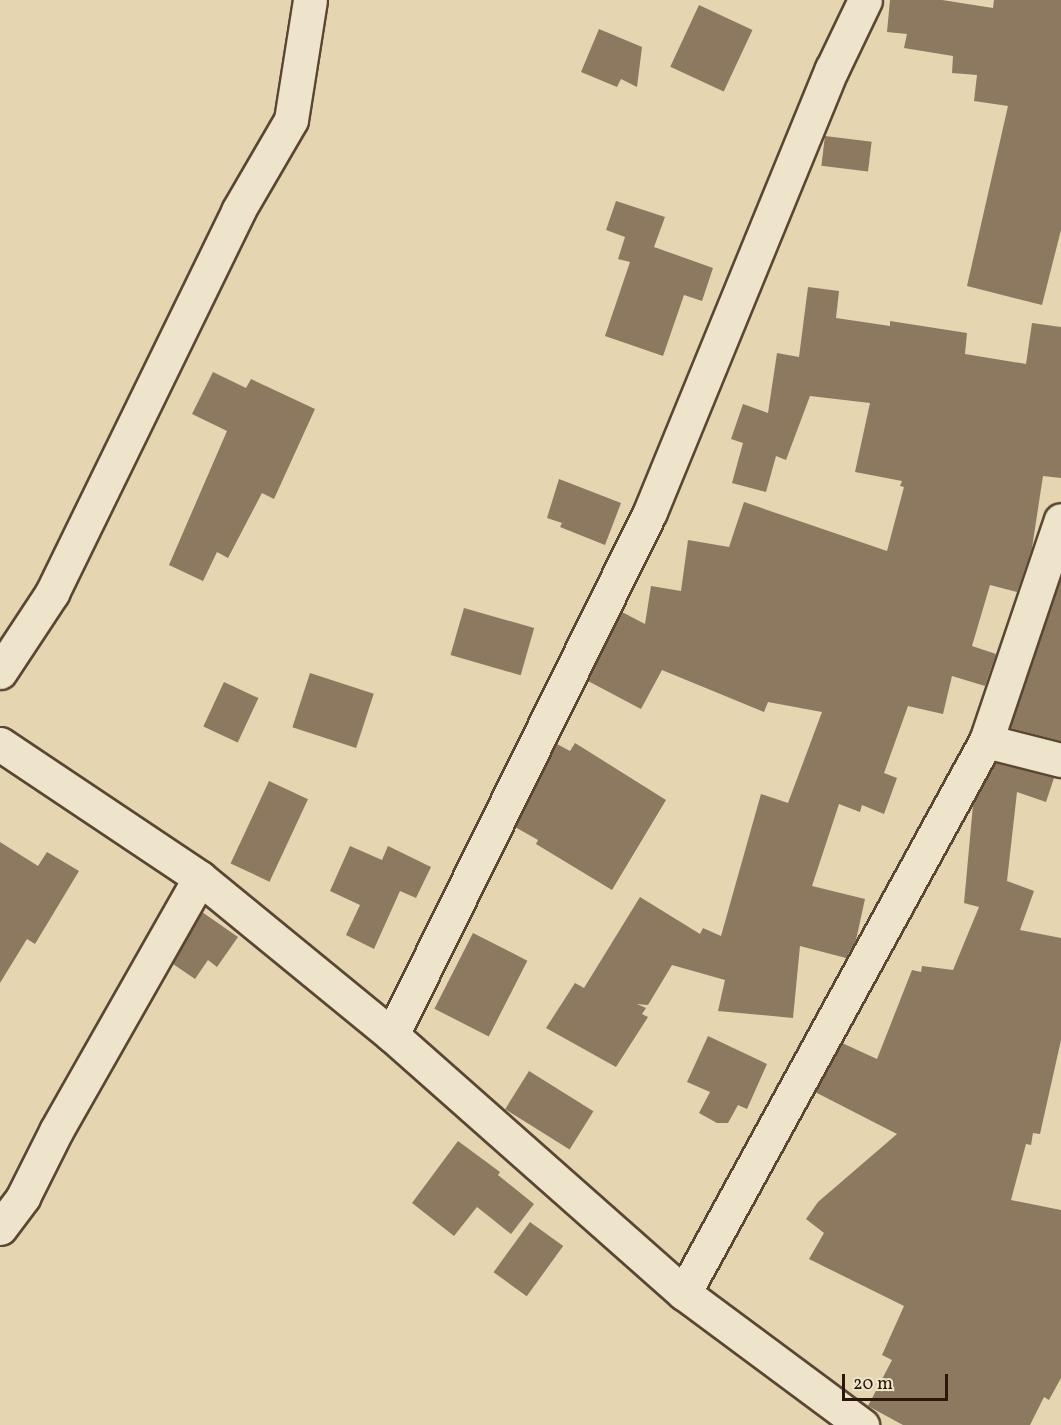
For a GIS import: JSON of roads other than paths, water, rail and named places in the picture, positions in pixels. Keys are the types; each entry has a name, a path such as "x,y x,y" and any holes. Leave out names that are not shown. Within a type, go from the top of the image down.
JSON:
{"street":[{"path":"0,672 52,593 238,211 291,120 310,0"},
{"path":"392,1035 650,512 832,69 865,0"},
{"path":"684,1293 986,741 1061,520"},
{"path":"986,741 1061,760"},
{"path":"0,744 200,878 392,1035 684,1293 862,1425"},
{"path":"0,1228 23,1197 56,1131 200,878"}]}
